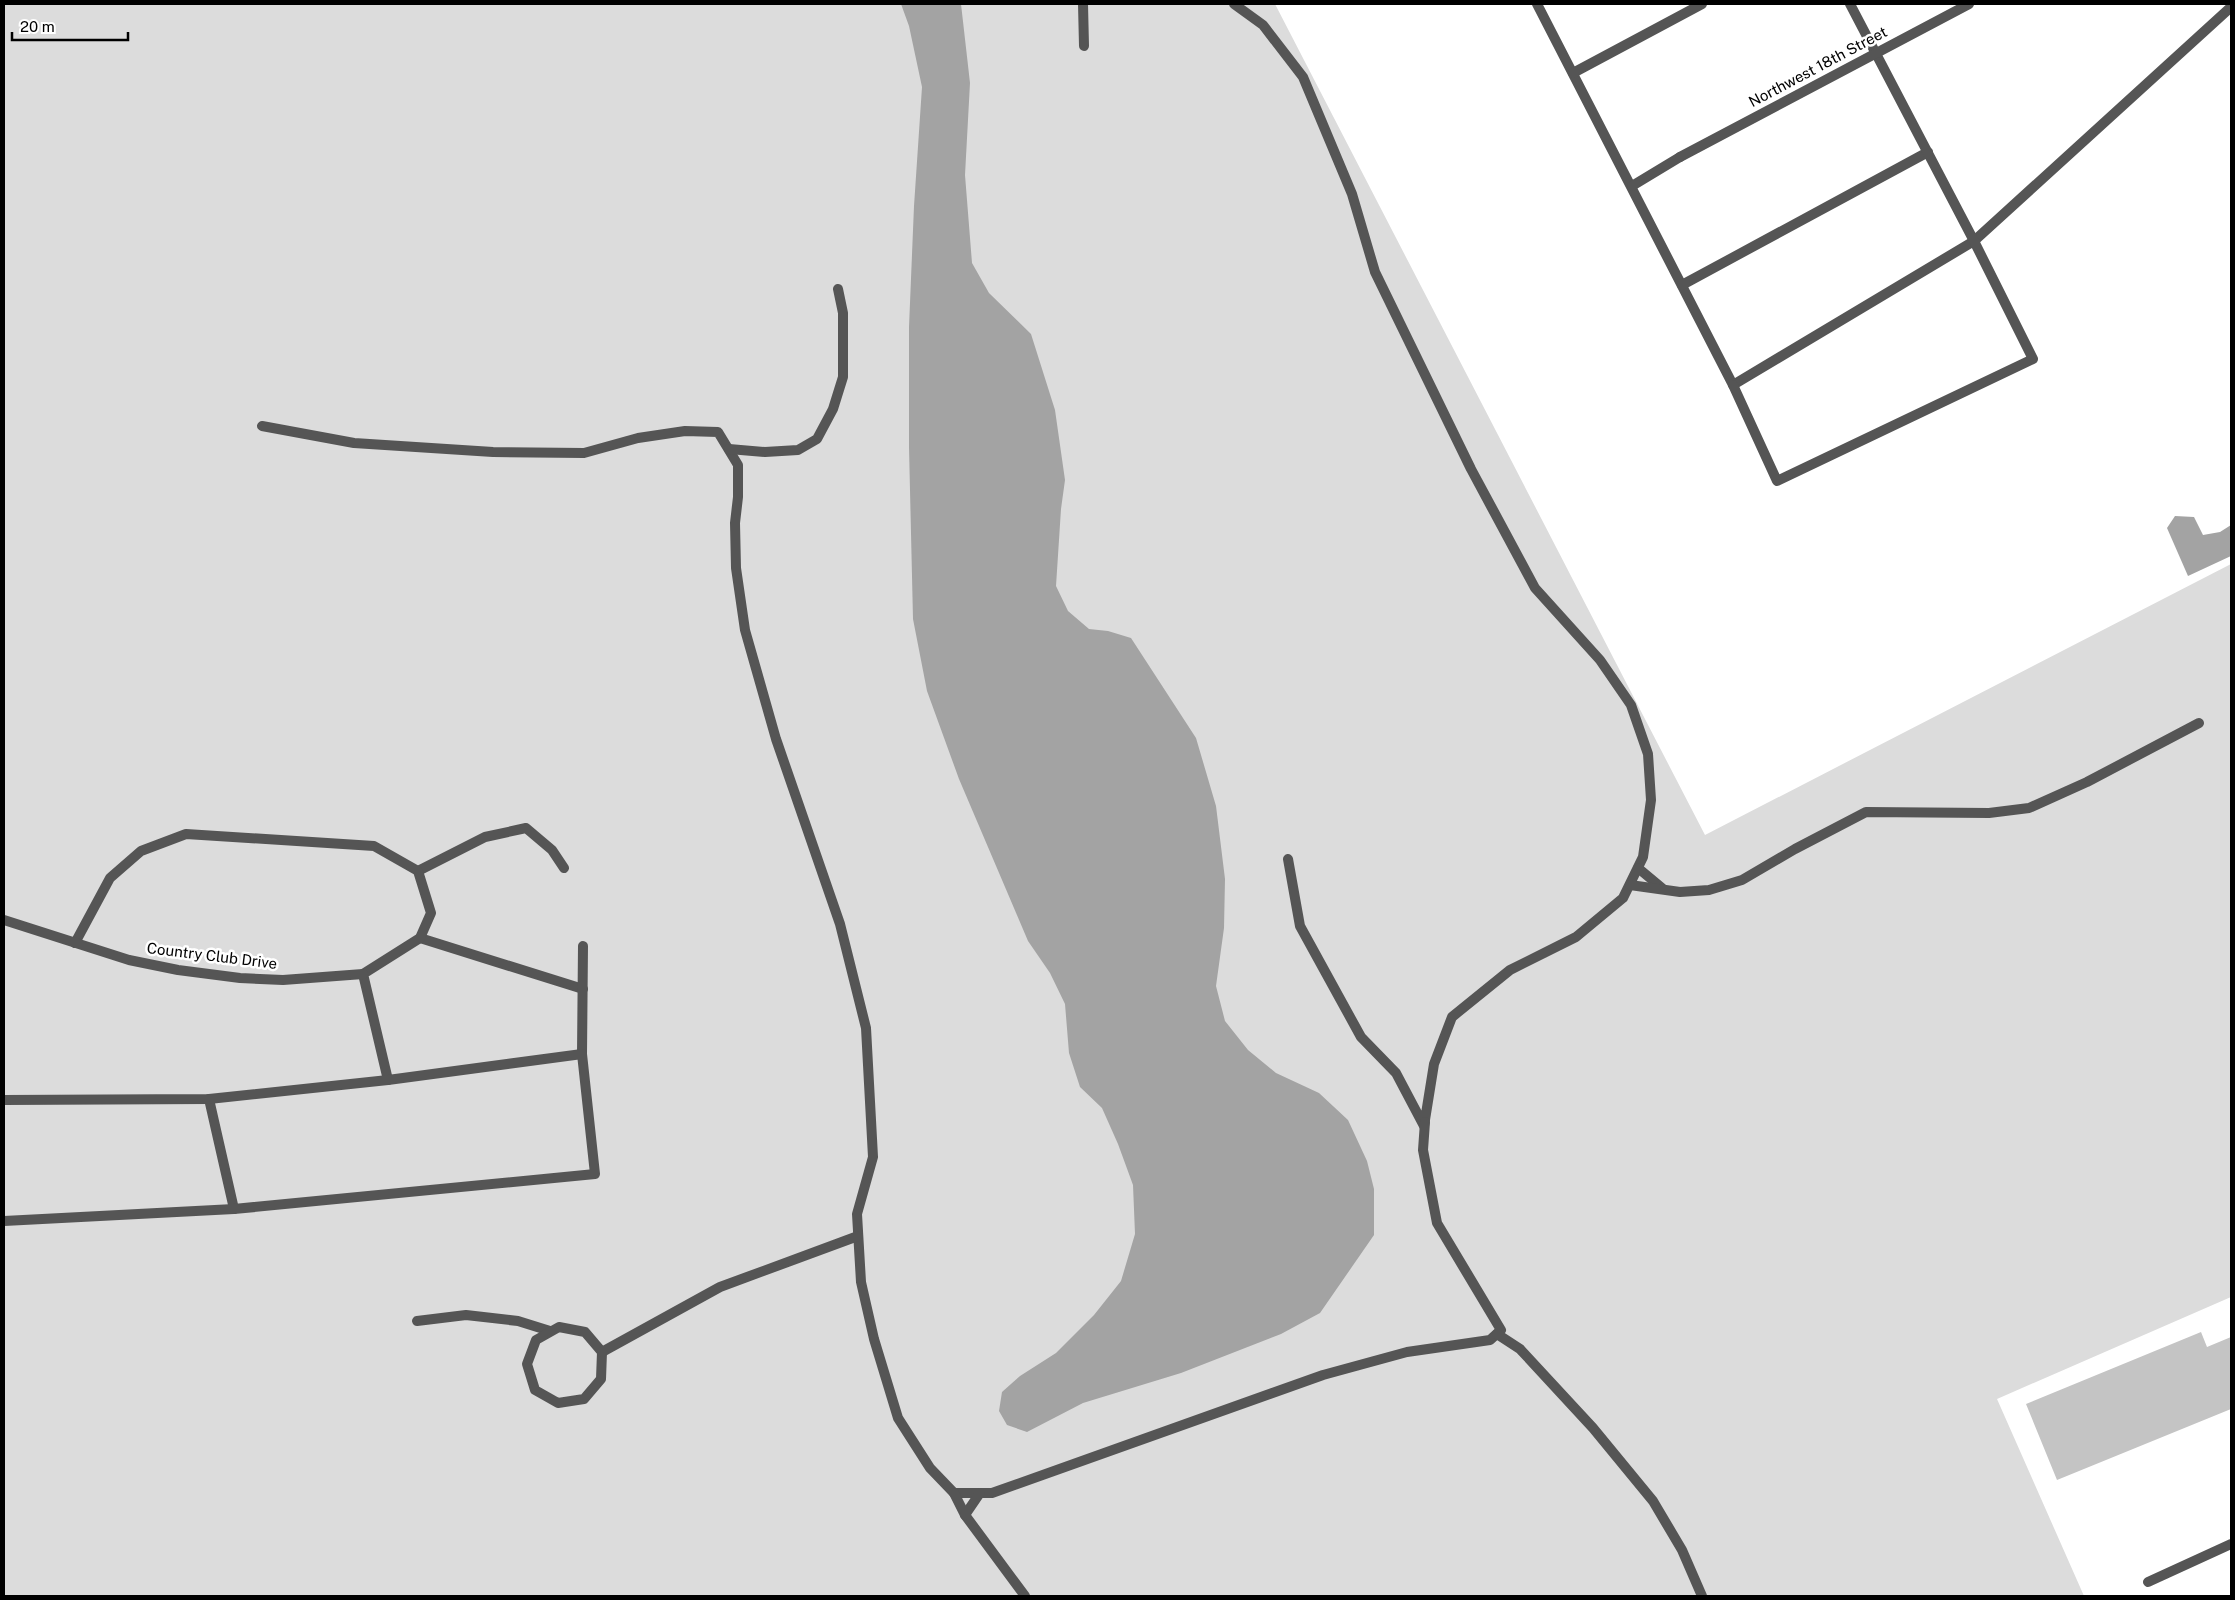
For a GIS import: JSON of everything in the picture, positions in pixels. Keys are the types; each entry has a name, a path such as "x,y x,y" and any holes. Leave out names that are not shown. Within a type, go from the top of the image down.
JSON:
{"street":[{"path":"1083,4 1084,46"},
{"path":"954,1493 992,1493 1323,1375 1407,1352 1490,1340 1497,1334 1500,1330 1437,1224 1423,1150 1425,1122 1434,1064 1452,1017 1510,970 1576,937 1623,898 1644,857 1651,800 1648,754 1631,705 1600,660 1535,588 1471,469 1375,272 1352,194 1303,77 1263,25 1234,4"},
{"path":"1537,4 1733,385 1777,481 2033,359 1974,241 1850,4"},
{"path":"1574,73 1702,4"},
{"name":"Northwest 18th Street","path":"1632,186 1680,157 1969,4"},
{"path":"1733,385 1974,241 2231,7"},
{"path":"1682,285 1928,152"},
{"path":"729,449 765,452 798,450 817,439 833,409 843,377 842,313 838,289"},
{"path":"262,426 354,443 502,452 584,453 638,438 685,431 718,432 738,465 738,497 735,523 736,568 745,630 776,739 840,924 866,1028 873,1158 857,1214 860,1282 874,1339 898,1418 930,1468 954,1493 965,1515 1025,1596"},
{"path":"1630,885 1680,892 1709,890 1742,880 1795,849 1866,812 1990,813 2029,808 2087,782 2199,723"},
{"path":"418,871 486,837 526,828 552,850 564,868"},
{"path":"75,943 110,878 141,850 186,834 374,846 418,871 431,913 420,938 363,974 388,1080"},
{"path":"1288,859 1300,926 1361,1037 1396,1073 1424,1126 1425,1122"},
{"path":"1638,868 1663,889"},
{"name":"Country Club Drive","path":"4,920 129,960 178,970 240,978 283,980 363,974"},
{"path":"420,938 583,989"},
{"path":"4,1220 234,1209 595,1174 582,1054 583,946"},
{"path":"4,1100 209,1099 388,1080 582,1054"},
{"path":"209,1099 234,1209"},
{"path":"602,1352 720,1287 858,1236"},
{"path":"417,1321 466,1315 518,1321 550,1332"},
{"path":"559,1327 585,1332 602,1352 602,1379 584,1399 558,1403 535,1390 527,1364 536,1340 550,1332 559,1327"},
{"path":"1497,1334 1520,1350 1593,1428 1653,1501 1682,1550 1702,1596"},
{"path":"965,1515 980,1493"},
{"path":"2148,1582 2231,1544"}],"shaded area":[{"path":"4,4 1275,4 1705,835 2231,564 2231,1297 1997,1399 2084,1596 4,1596"},
{"path":"901,4 961,4 970,83 965,175 972,263 989,293 1031,334 1055,410 1065,480 1061,509 1056,586 1068,611 1089,629 1108,631 1131,638 1196,738 1216,806 1225,879 1224,928 1216,986 1225,1021 1248,1050 1276,1073 1319,1093 1348,1120 1367,1161 1374,1189 1374,1235 1320,1313 1281,1334 1181,1373 1083,1403 1027,1432 1007,1425 999,1411 1002,1392 1020,1376 1056,1353 1094,1315 1121,1281 1135,1234 1133,1185 1102,1108 1080,1087 1069,1053 1065,1004 1050,973 1028,941 959,779 927,691 913,619 909,447 909,327 914,206 922,87 909,26"},
{"path":"2175,516 2194,517 2203,535 2220,532 2231,525 2231,556 2188,576 2167,528"}],"building":[{"path":"2201,1332 2207,1347 2231,1337 2231,1409 2057,1480 2026,1404"}]}
